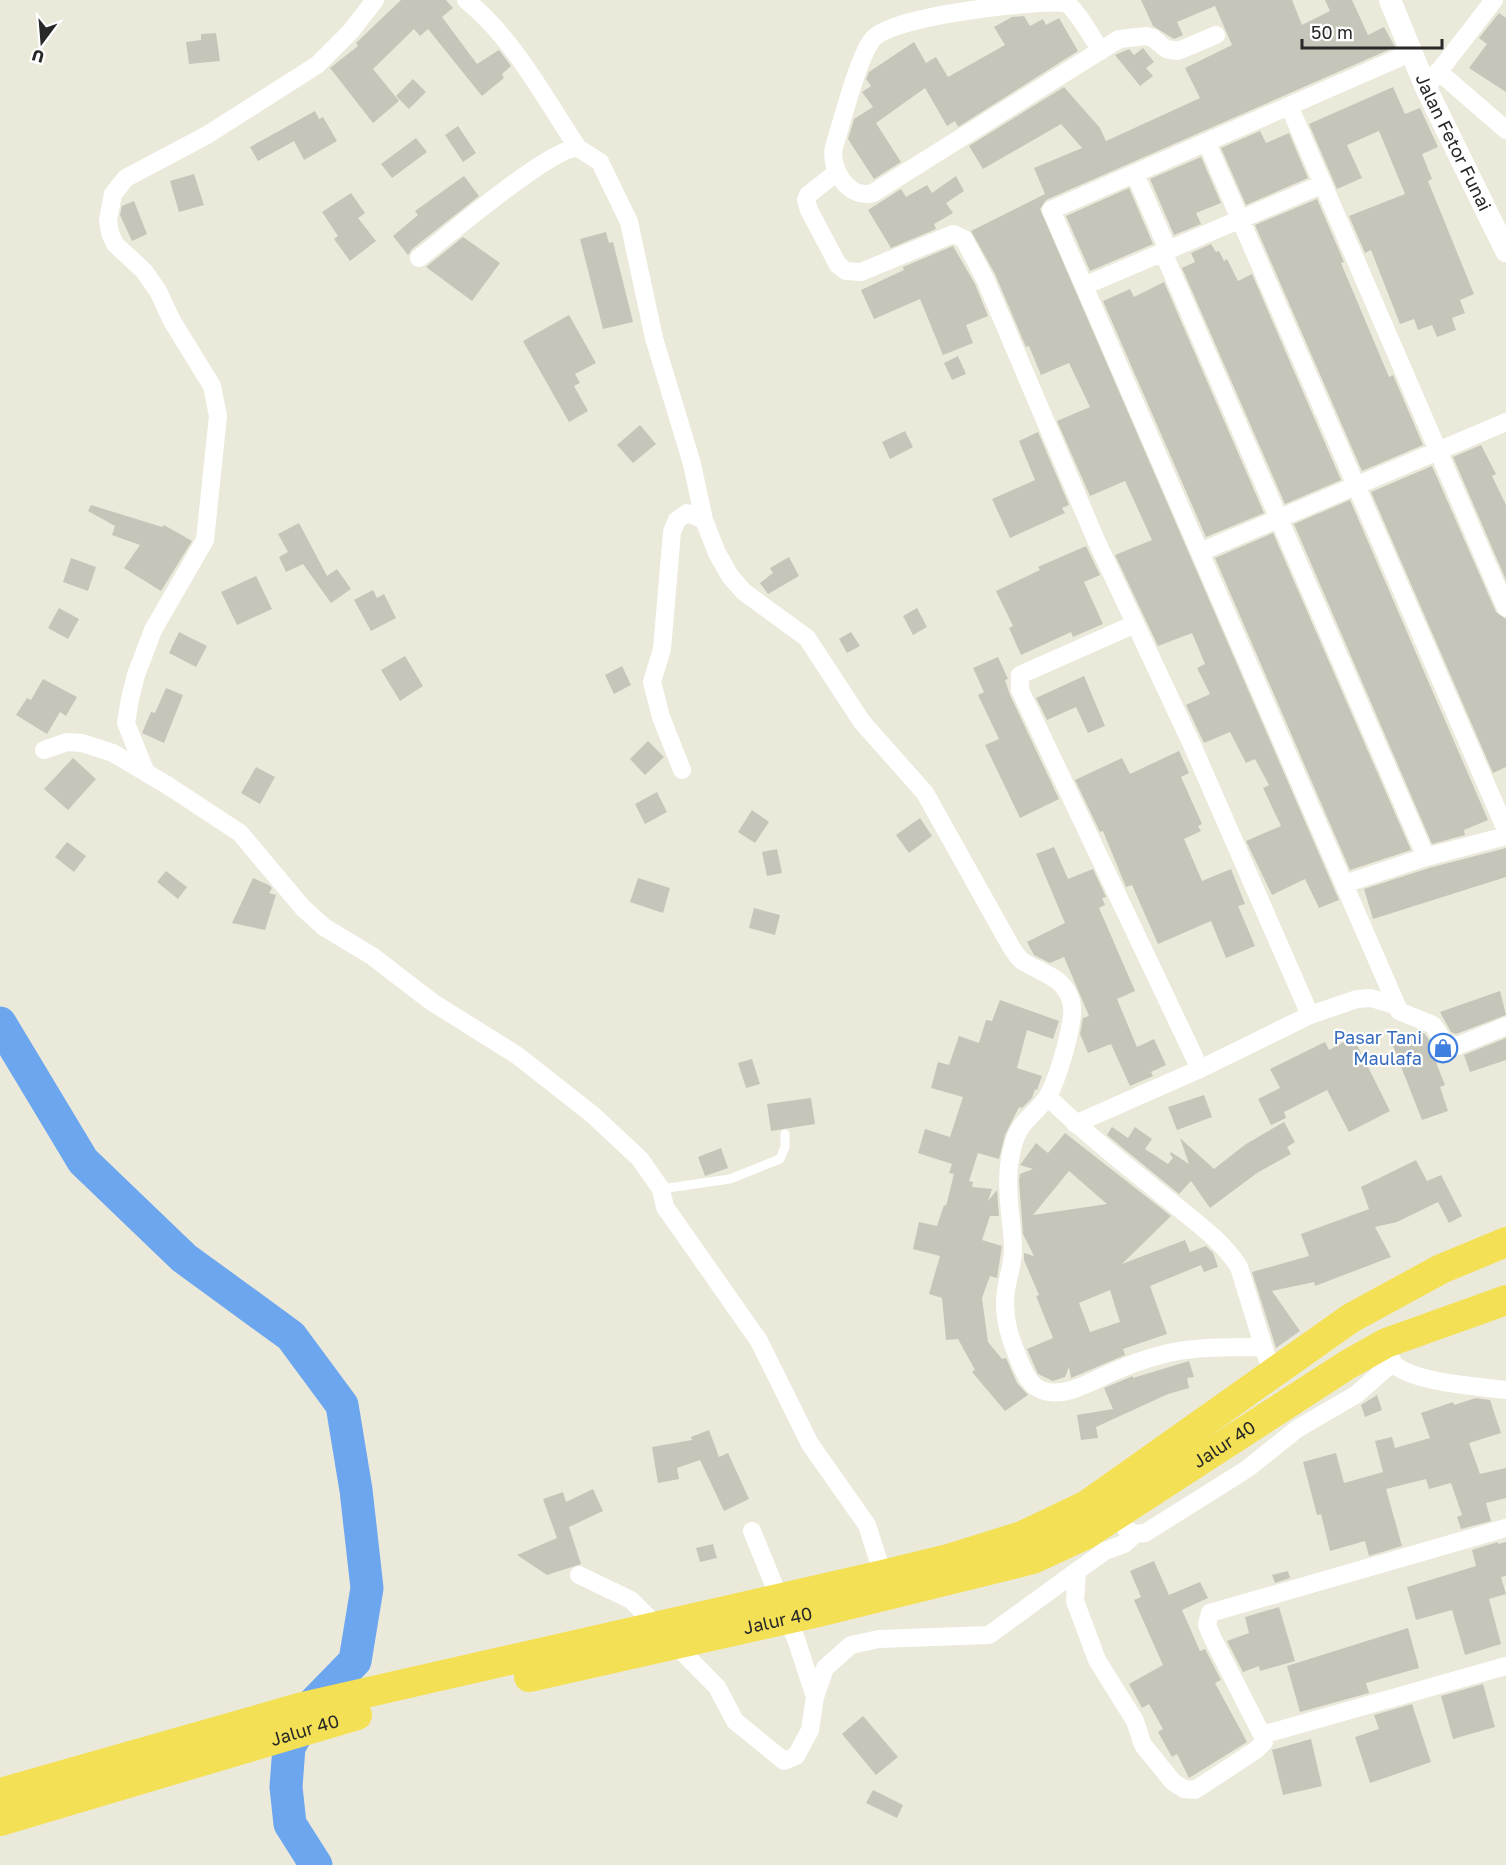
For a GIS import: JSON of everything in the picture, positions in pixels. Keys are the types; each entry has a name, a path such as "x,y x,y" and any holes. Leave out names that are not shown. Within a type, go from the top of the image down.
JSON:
{"highway":[{"name":"Jalur 40","path":"818,1601 883,1575 948,1559 1022,1536 1087,1504 1275,1374 1351,1318 1441,1269 1506,1242"},
{"name":"Jalur 40","path":"0,1821 331,1721 818,1601 1033,1559 1085,1535 1125,1525 1211,1455 1347,1365 1388,1354 1506,1300"},
{"path":"1186,1434 1190,1444 1211,1455"},
{"path":"0,1793 299,1708 818,1601"}],"street":[{"path":"146,773 126,723 130,699 136,675 153,630 205,540 214,481 218,416 212,386 172,321 158,291 144,271 115,244 108,220 113,194 126,178 207,135 316,66 351,31 375,0"},
{"path":"466,0 484,15 506,41 578,148 600,162 629,222 654,338 692,464 704,519 717,553 737,585 807,638 862,722 925,794 996,922 1022,961 1056,978 1065,988 1071,1001 1072,1021 1048,1096 1019,1129 1008,1165 1007,1195 1013,1261 1006,1291 1005,1317 1009,1337 1026,1377 1042,1391 1055,1393 1076,1389 1141,1359 1160,1353 1211,1347 1262,1347"},
{"name":"Jalan Fetor Funai","path":"1390,0 1410,53 1432,80 1506,251"},
{"path":"1494,0 1432,80 1506,130"},
{"path":"1101,51 1072,10 1063,2 998,1 959,7 898,24 872,39 865,55 834,147 833,160 837,172 852,190 865,195 873,193 1101,51 1119,39 1139,36 1153,38 1166,48 1178,51 1216,35"},
{"path":"1410,53 1290,108 1051,210 1344,884 1394,1005 1399,1011 1433,1025 1444,1042 1451,1045 1457,1046 1506,1026"},
{"path":"1290,108 1506,608"},
{"path":"1208,143 1506,830"},
{"path":"419,258 540,166 566,150 578,148"},
{"path":"837,172 808,195 806,200 808,210 838,266 846,271 861,272 952,234 964,239 985,279 1096,540 1197,758 1310,1015"},
{"path":"1135,174 1279,518 1426,857"},
{"path":"1084,286 1323,184"},
{"path":"1200,552 1506,422"},
{"path":"682,770 661,717 652,682 662,649 672,532 677,520 687,513 704,519"},
{"path":"1135,624 1020,675 1020,690 1200,1069"},
{"path":"44,750 68,742 82,742 113,753 240,833 303,908 324,927 372,956 432,1002 518,1056 593,1115 640,1159 661,1189 665,1207 759,1341 810,1444 867,1526 883,1575"},
{"path":"1344,884 1426,857 1506,836"},
{"path":"1075,1124 1200,1069 1310,1015 1357,999 1371,998 1394,1005"},
{"path":"1048,1096 1075,1124 1198,1224 1232,1256 1239,1267 1262,1347 1275,1374"},
{"path":"579,1575 631,1600 717,1687 735,1721 784,1761 796,1756 810,1730 815,1696 825,1668 851,1645 879,1639 989,1635 1105,1551 1124,1544 1125,1525 1145,1533 1247,1469 1298,1430 1358,1394 1388,1354 1413,1374 1436,1381 1506,1390"},
{"path":"1077,1571 1074,1587 1075,1601 1098,1660 1135,1721 1143,1744 1173,1782 1184,1789 1195,1790 1256,1750 1264,1742 1212,1637 1208,1625 1210,1613 1506,1528"},
{"path":"752,1531 796,1639 815,1696"},
{"path":"1262,1735 1506,1666"}],"lane":[{"path":"661,1189 730,1179 780,1159 785,1148 785,1134"}],"building":[{"path":"401,0 446,0 453,8 442,17 477,64 499,50 511,66 502,74 504,78 482,96 428,29 420,36 414,29 373,69 399,101 373,123 330,68 358,46 356,43"},
{"path":"1141,0 1292,0 1302,25 1330,11 1325,0 1352,0 1368,35 1384,27 1395,47 1046,200 1040,209 1339,900 1319,908 1305,879 1272,895 1246,841 1281,826 1263,788 1269,785 1255,759 1246,763 1230,732 1204,743 1186,705 1210,694 1197,668 1205,664 1192,633 1158,646 1115,555 1152,540 1125,481 1090,496 1057,421 1090,407 1069,363 1041,375 1029,346 1026,347 995,274 971,231 1045,194 1034,168 1082,148 1061,124 983,169 969,146 1064,87 1100,128 1106,141 1200,98 1185,68 1232,45 1215,6 1177,22 1183,35 1174,39 1153,26"},
{"path":"1499,13 1506,18 1506,92 1469,68 1487,44 1479,38"},
{"path":"1024,16 1030,26 1043,19 1046,25 1059,18 1078,51 958,127 955,121 947,126 925,88 876,123 901,162 874,179 848,139 854,119 873,107 862,92 871,86 866,79 869,72 914,42 926,63 936,57 948,77 1005,45 994,27 1012,17"},
{"path":"216,33 220,61 189,64 186,42 201,40 201,34"},
{"path":"1143,48 1154,62 1146,68 1153,76 1140,86 1115,55 1129,49 1134,55"},
{"path":"413,79 426,92 409,109 396,96"},
{"path":"1393,87 1405,114 1420,108 1438,147 1422,154 1432,179 1428,181 1474,294 1460,300 1465,313 1452,318 1456,330 1437,337 1432,325 1418,330 1414,319 1400,324 1371,250 1365,253 1349,216 1405,194 1379,131 1347,145 1362,178 1337,189 1309,124"},
{"path":"315,111 319,119 323,117 337,141 304,160 294,141 258,161 250,147"},
{"path":"458,126 476,153 463,162 445,135"},
{"path":"1260,131 1266,143 1289,133 1308,178 1246,205 1221,148"},
{"path":"416,138 427,152 392,178 381,164"},
{"path":"1201,157 1221,203 1196,213 1201,224 1174,235 1150,179"},
{"path":"194,174 204,205 179,212 170,181"},
{"path":"464,176 479,196 412,249 408,255 393,236 418,215 415,211"},
{"path":"956,176 964,191 946,203 953,213 934,224 936,229 891,248 868,210 901,189 906,197 927,185 932,193"},
{"path":"1129,188 1153,244 1090,271 1066,216"},
{"path":"351,193 365,213 358,218 376,241 350,261 334,239 338,236 322,212"},
{"path":"1317,199 1389,377 1393,375 1423,445 1362,471 1255,225"},
{"path":"134,201 147,234 132,241 120,215 122,206"},
{"path":"606,232 609,243 613,242 633,322 603,329 580,239"},
{"path":"463,237 500,263 472,301 426,267"},
{"path":"1211,244 1216,252 1219,251 1224,261 1227,259 1238,281 1252,274 1341,480 1285,504 1182,268 1195,262 1191,253"},
{"path":"953,246 975,284 988,316 966,325 973,343 943,355 920,299 874,319 861,290 904,270 903,267"},
{"path":"1164,282 1264,513 1206,537 1103,301 1130,289 1134,297"},
{"path":"569,315 596,363 575,374 580,383 574,386 588,411 569,422 523,341"},
{"path":"958,356 966,374 952,380 944,363"},
{"path":"640,425 656,444 633,463 617,445"},
{"path":"905,431 913,447 890,459 882,442"},
{"path":"1038,432 1069,505 1062,508 1065,513 1010,538 992,499 1035,480 1019,441"},
{"path":"1481,445 1496,474 1492,476 1506,505 1506,580 1453,457"},
{"path":"1432,466 1496,612 1506,619 1506,767 1493,773 1371,492"},
{"path":"1350,500 1488,820 1464,830 1465,835 1432,844 1294,524"},
{"path":"91,505 162,527 164,525 192,541 161,591 124,568 140,545 112,535 115,526 88,511"},
{"path":"299,523 327,576 337,569 351,589 331,603 303,564 286,572 279,557 288,552 278,534"},
{"path":"1273,533 1411,850 1350,870 1215,558"},
{"path":"1086,546 1100,575 1084,582 1103,624 1073,637 1071,632 1021,655 1009,628 1013,626 996,591 1040,570 1038,567"},
{"path":"789,557 799,576 768,594 760,583 773,573 770,568"},
{"path":"71,558 96,567 88,591 63,582"},
{"path":"256,576 272,609 237,625 221,592"},
{"path":"373,590 377,598 384,594 396,618 371,631 354,600"},
{"path":"59,608 79,619 68,639 48,628"},
{"path":"917,608 927,627 913,635 903,616"},
{"path":"179,632 207,646 196,667 169,653"},
{"path":"851,632 860,646 847,653 839,639"},
{"path":"405,656 423,686 400,701 381,670"},
{"path":"998,657 1008,679 1005,680 1010,695 1059,799 1020,818 985,745 999,739 978,695 984,692 973,668"},
{"path":"622,666 631,685 614,694 605,675"},
{"path":"1084,676 1105,726 1088,733 1076,707 1047,720 1036,698"},
{"path":"43,679 77,697 66,716 60,712 47,734 16,715 27,698 31,700"},
{"path":"166,688 183,695 164,743 142,733 151,712 155,713"},
{"path":"648,741 664,757 645,775 630,759"},
{"path":"1179,751 1189,773 1181,777 1202,824 1198,826 1201,831 1184,839 1202,881 1231,869 1245,904 1238,906 1255,946 1226,958 1211,921 1158,944 1132,885 1126,887 1103,831 1100,832 1075,780 1122,758 1130,774"},
{"path":"73,758 96,779 68,810 44,789"},
{"path":"256,767 275,777 260,804 241,793"},
{"path":"657,792 667,812 645,824 635,804"},
{"path":"752,810 769,822 755,843 738,832"},
{"path":"920,818 932,836 909,853 896,835"},
{"path":"67,842 86,856 74,872 55,857"},
{"path":"1054,847 1068,879 1093,869 1106,897 1102,898 1105,905 1099,908 1135,991 1117,999 1137,1047 1154,1039 1166,1065 1151,1072 1153,1076 1130,1086 1111,1044 1088,1053 1080,1034 1083,1018 1089,1016 1064,957 1050,963 1034,955 1027,942 1065,923 1036,854"},
{"path":"1506,848 1506,877 1373,919 1364,889 1429,868"},
{"path":"777,849 782,873 767,876 762,852"},
{"path":"166,871 187,887 178,899 157,882"},
{"path":"253,878 269,885 272,888 269,893 276,895 265,930 232,923"},
{"path":"638,878 670,888 663,913 630,902"},
{"path":"754,908 780,915 775,935 749,928"},
{"path":"1500,991 1506,1015 1456,1034 1451,1032 1440,1012"},
{"path":"1000,1000 1059,1021 1053,1039 1027,1030 1017,1068 1042,1076 1037,1090 1035,1089 1032,1098 1022,1108 1019,1107 1005,1135 999,1159 978,1153 969,1181 973,1182 972,1187 992,1189 988,1201 997,1190 999,1216 990,1216 982,1240 1002,1246 997,1278 990,1276 982,1298 988,1342 1002,1359 1006,1358 1017,1383 1028,1395 1005,1411 972,1372 975,1370 958,1339 946,1340 942,1298 929,1294 940,1256 913,1249 919,1222 937,1226 944,1205 946,1206 954,1174 949,1173 952,1164 918,1153 925,1129 950,1137 963,1097 931,1088 938,1062 949,1065 959,1036 979,1043 986,1020 992,1021"},
{"path":"1420,1032 1425,1034 1433,1046 1430,1047 1445,1085 1440,1087 1448,1111 1422,1120 1391,1041"},
{"path":"1353,1037 1390,1111 1349,1132 1327,1090 1284,1112 1286,1118 1271,1125 1258,1099 1280,1088 1270,1069 1325,1042 1329,1050"},
{"path":"1506,1038 1506,1060 1470,1072 1464,1055"},
{"path":"752,1059 760,1084 746,1088 738,1063"},
{"path":"1204,1095 1212,1117 1177,1130 1168,1107"},
{"path":"811,1098 815,1124 771,1131 767,1104"},
{"path":"1284,1122 1295,1142 1287,1147 1291,1154 1257,1173 1210,1208 1191,1181 1179,1194 1107,1135 1112,1127 1128,1138 1135,1127 1152,1139 1145,1149 1168,1164 1173,1158 1171,1152 1189,1164 1180,1138 1214,1169 1246,1144"},
{"path":"1065,1133 1171,1216 1122,1264 1185,1240 1190,1252 1206,1246 1213,1253 1218,1267 1204,1272 1201,1265 1150,1286 1167,1334 1123,1349 1125,1355 1071,1378 1069,1367 1065,1377 1053,1381 1038,1374 1027,1349 1053,1338 1036,1296 1039,1295 1024,1260 1024,1253 1034,1256 1023,1234 1019,1180 1020,1174 1033,1169 1020,1165 1036,1143 1048,1153","holes":["1069,1171 1107,1204 1033,1215","1110,1290 1120,1322 1090,1332 1079,1303"]},
{"path":"721,1148 728,1168 705,1176 698,1157"},
{"path":"1416,1160 1427,1181 1441,1175 1462,1216 1449,1223 1438,1202 1397,1222 1375,1227 1391,1257 1315,1286 1314,1282 1272,1291 1300,1331 1276,1348 1252,1272 1309,1256 1301,1234 1369,1209 1361,1187"},
{"path":"1189,1361 1194,1377 1187,1378 1189,1388 1168,1394 1096,1427 1098,1438 1081,1440 1077,1415 1113,1409 1104,1388 1133,1376 1133,1378"},
{"path":"1377,1395 1382,1410 1365,1417 1361,1405"},
{"path":"1476,1398 1490,1400 1501,1433 1469,1443 1480,1474 1506,1468 1506,1498 1486,1503 1491,1521 1461,1529 1457,1517 1462,1515 1451,1483 1429,1489 1426,1479 1386,1489 1402,1546 1369,1556 1365,1541 1330,1551 1321,1514 1317,1515 1303,1462 1336,1453 1344,1483 1383,1472 1375,1441 1392,1437 1395,1448 1430,1438 1421,1413 1453,1402 1454,1405"},
{"path":"709,1430 719,1457 728,1453 749,1499 724,1511 700,1460 677,1468 679,1479 658,1483 652,1447 692,1440 691,1437"},
{"path":"593,1489 603,1511 569,1527 581,1564 547,1575 517,1555 557,1538 543,1499 563,1492 566,1502"},
{"path":"1498,1542 1498,1544 1506,1542 1506,1576 1501,1577 1506,1594 1489,1599 1501,1644 1465,1655 1452,1610 1416,1620 1407,1587 1476,1566 1472,1550"},
{"path":"713,1544 717,1558 700,1562 696,1548"},
{"path":"1154,1561 1169,1595 1200,1582 1208,1598 1182,1610 1200,1651 1205,1649 1221,1680 1215,1683 1247,1742 1189,1778 1177,1754 1172,1757 1158,1732 1163,1729 1149,1704 1142,1708 1129,1684 1163,1665 1134,1600 1141,1597 1130,1571"},
{"path":"1288,1571 1290,1578 1275,1583 1272,1575"},
{"path":"1279,1607 1295,1661 1260,1671 1259,1666 1243,1672 1227,1641 1249,1633 1245,1617"},
{"path":"1408,1628 1419,1668 1366,1683 1369,1693 1300,1712 1287,1666"},
{"path":"1483,1684 1495,1727 1453,1739 1441,1696"},
{"path":"1412,1704 1431,1762 1370,1783 1355,1737 1379,1729 1374,1715"},
{"path":"863,1716 898,1757 876,1775 842,1734"},
{"path":"1311,1739 1322,1786 1283,1795 1272,1750"},
{"path":"873,1790 903,1805 897,1818 866,1803"}],"waterway":[{"path":"0,1023 83,1161 184,1258 291,1336 342,1405 356,1490 367,1588 355,1661 314,1703 289,1747 286,1787 290,1824 316,1865"}],"place":[{"name":"Pasar Tani Maulafa","path":"1443,1048"}]}
